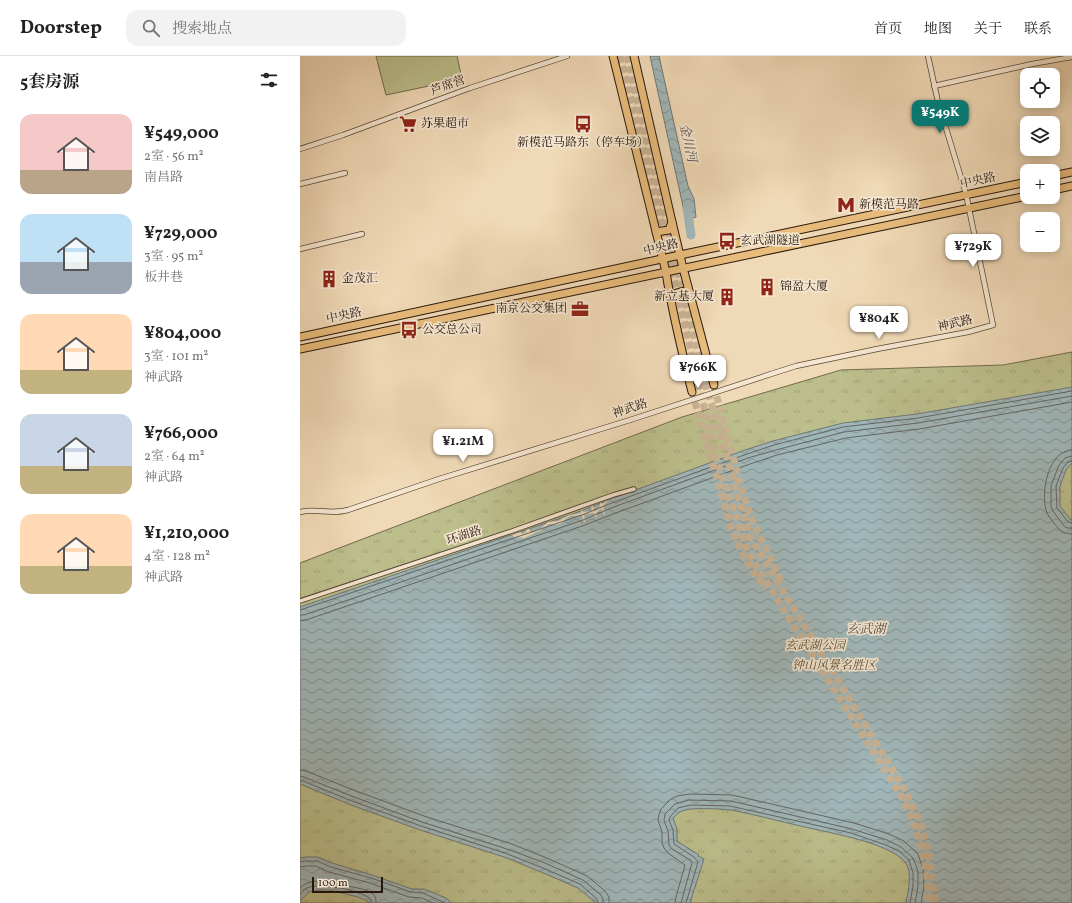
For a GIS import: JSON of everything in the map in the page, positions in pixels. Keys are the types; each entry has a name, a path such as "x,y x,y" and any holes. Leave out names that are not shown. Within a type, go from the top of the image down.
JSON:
{"main road":[{"path":"613,56 663,259 677,333 692,392"},
{"path":"634,56 683,268 714,385"},
{"path":"1060,175 1072,172"},
{"name":"中央路","path":"300,337 1020,183"},
{"path":"1060,189 1072,186"},
{"name":"中央路","path":"300,348 1020,197"},
{"path":"656,232 669,230 672,222"},
{"path":"670,296 676,293 689,291"}],"street":[{"name":"芦席营","path":"300,150 470,88 567,56"},
{"path":"928,56 938,102 969,208"},
{"path":"934,86 1032,64 1072,57"},
{"path":"300,184 346,173"},
{"name":"神武路","path":"300,512 310,510 334,513 348,510 439,479 630,420 796,366 968,332 993,325 969,208"},
{"path":"300,249 362,234"},
{"name":"环湖路","path":"300,601 512,531 614,495 634,490"}],"green space":[{"path":"376,56 457,56 462,79 386,95"},
{"name":"玄武湖","path":"1072,352 1072,903 300,903 300,563 682,417 841,370 1003,365"}],"water":[{"path":"650,56 659,56 688,186 694,199 696,217 686,220"},
{"name":"玄武湖","path":"1072,387 1072,463 1066,470 1060,486 1060,506 1072,520 1072,903 906,903 909,882 909,871 907,866 905,862 884,848 854,838 747,813 717,809 691,809 679,813 673,818 677,829 677,841 704,859 690,903 596,903 578,888 504,857 420,830 351,805 300,784 300,607 581,511 773,441 843,423 917,414"},
{"path":"318,857 412,889 424,889 446,898 451,903 371,903 358,897 329,890 309,892 300,901 300,858"}],"pier":[{"path":"608,500 603,506 605,515 601,508 596,513 597,517 595,517 594,513 584,514 584,523 582,515 570,516 560,524 549,524 540,531 524,538 514,537 512,535 521,532 522,534 526,532 526,530 530,529 531,533 539,530 548,522 558,521 569,515 581,513 582,510 583,512 592,511 591,507 593,506 594,511 597,510 600,503 602,504"}],"waterway":[{"name":"金川河","path":"687,207 691,235"}],"tunnel":[{"path":"620,56 645,154 716,458 748,552 900,794 912,819 922,852 926,872 928,903"},
{"path":"627,56 705,382 750,537 905,790 920,822 929,855 936,903"},
{"path":"714,386 742,490 753,522 782,582"},
{"path":"692,392 731,528 747,563 766,589"}],"place":[{"name":"苏果超市","path":"408,124"},
{"name":"新模范马路东（停车场）","path":"583,124"},
{"name":"新模范马路","path":"846,205"},
{"name":"玄武湖隧道","path":"727,241"},
{"name":"金茂汇","path":"329,279"},
{"name":"锦盈大厦","path":"767,287"},
{"name":"新立基大厦","path":"727,297"},
{"name":"南京公交集团","path":"580,309"},
{"name":"公交总公司","path":"409,330"}],"park label":[{"name":"玄武湖公园","path":"815,646"},
{"name":"钟山风景名胜区","path":"834,666"}]}
